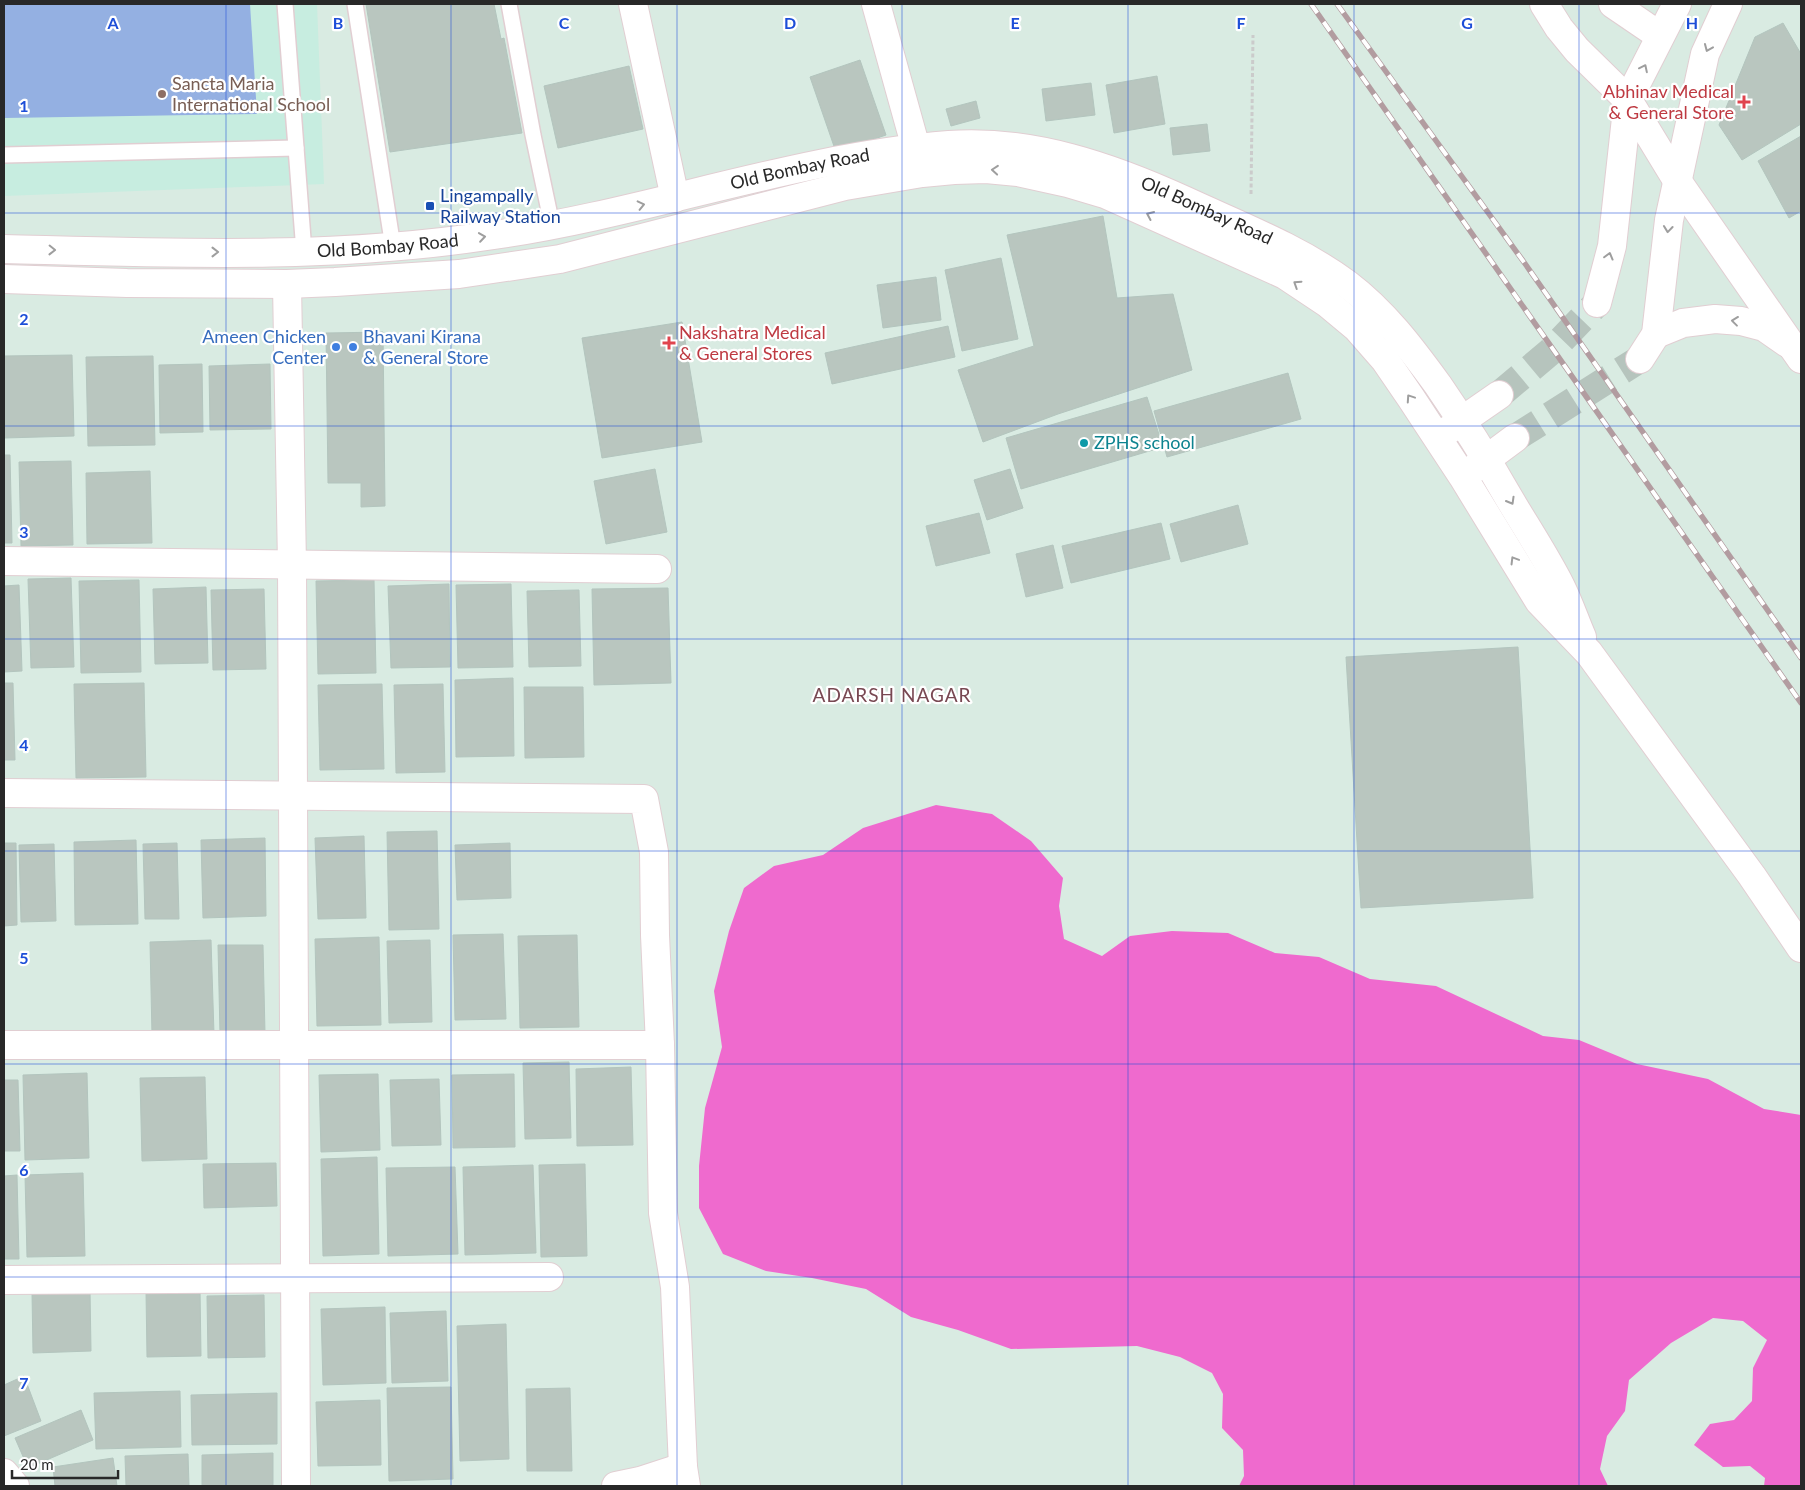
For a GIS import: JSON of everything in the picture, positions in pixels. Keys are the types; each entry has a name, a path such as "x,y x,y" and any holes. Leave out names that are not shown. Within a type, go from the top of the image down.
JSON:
{"street":[{"path":"633,4 674,198"},
{"path":"876,4 916,148"},
{"path":"1544,4 1559,28 1577,50 1628,100 1678,182 1798,354"},
{"path":"1613,4 1660,36"},
{"path":"1596,304 1612,246 1628,100 1677,4"},
{"path":"1640,359 1656,334 1669,220 1705,54 1728,4"},
{"name":"Old Bombay Road","path":"4,249 304,252 393,247 480,238 552,225 769,175 864,156 916,148 954,144 990,144 1024,148 1060,156 1109,169 1149,184 1291,250 1321,267 1350,287 1383,315 1414,351 1462,420 1486,459 1561,587 1589,653"},
{"name":"Old Bombay Road","path":"4,279 127,284 287,284 404,278 510,267 560,259 609,248 845,186 922,173 986,169 1018,172 1068,183 1105,194 1285,275 1327,303 1357,328 1385,360 1463,477 1539,601 1589,653"},
{"path":"287,284 292,565 296,1486"},
{"path":"1656,334 1683,323 1715,319 1741,321 1764,327 1798,354"},
{"path":"1437,439 1499,395"},
{"path":"1463,477 1515,438"},
{"path":"4,561 657,570"},
{"path":"1589,653 1752,876 1801,948"},
{"path":"4,793 644,799 654,852 663,1213 675,1287 685,1476 640,1481 616,1486"},
{"path":"4,1045 660,1045"},
{"path":"4,1280 549,1277"},
{"path":"4,1473 15,1486"}],"lane":[{"path":"286,4 304,252"},
{"path":"356,4 393,247"},
{"path":"509,4 552,225"},
{"path":"4,155 296,148"}],"path":[{"path":"1250,231 1252,35"}],"shaded area":[{"name":"Sancta Maria International School","path":"4,4 317,4 324,184 4,196"},
{"path":"4,4 250,4 257,114 4,118"},
{"path":"936,805 992,814 1031,841 1063,878 1059,906 1064,939 1102,956 1130,936 1172,931 1228,933 1275,953 1319,957 1370,979 1436,986 1543,1036 1579,1040 1637,1064 1708,1079 1764,1109 1801,1115 1801,1486 1764,1486 1765,1478 1750,1466 1723,1467 1694,1445 1710,1424 1734,1420 1752,1401 1753,1368 1767,1340 1743,1321 1713,1318 1671,1343 1629,1380 1625,1411 1607,1436 1600,1469 1608,1486 1239,1486 1244,1476 1243,1450 1222,1428 1223,1394 1212,1373 1180,1357 1137,1346 1011,1349 958,1330 911,1317 866,1289 766,1271 723,1254 699,1208 699,1166 705,1108 722,1047 714,991 729,931 744,888 774,866 823,855 863,828"}],"building":[{"path":"366,4 494,4 501,39 504,38 522,133 390,152"},
{"path":"1783,23 1801,54 1801,124 1742,160 1719,125 1755,37"},
{"path":"860,60 886,135 836,152 810,77"},
{"path":"629,66 643,129 558,148 544,86"},
{"path":"1157,76 1165,124 1114,133 1106,85"},
{"path":"1091,83 1095,115 1046,121 1042,89"},
{"path":"976,101 980,118 951,126 946,109"},
{"path":"1207,124 1210,151 1173,155 1170,128"},
{"path":"1801,136 1801,211 1789,218 1758,161"},
{"path":"1103,216 1117,298 1173,294 1192,370 1058,414 983,442 958,370 1034,346 1007,235"},
{"path":"1001,258 1018,339 962,351 945,270"},
{"path":"936,277 941,320 883,328 877,285"},
{"path":"682,322 702,442 602,458 582,338"},
{"path":"948,326 955,357 832,384 825,353"},
{"path":"383,332 385,506 361,507 361,483 328,483 326,333"},
{"path":"72,355 74,436 4,438 4,356"},
{"path":"153,356 155,445 88,446 86,357"},
{"path":"202,364 203,432 160,433 159,365"},
{"path":"270,364 271,429 210,430 209,366"},
{"path":"1288,373 1301,419 1167,457 1154,411"},
{"name":"ZPHS school","path":"1147,397 1163,447 1021,489 1006,438"},
{"path":"4,455 10,455 12,543 4,543"},
{"path":"71,461 73,545 21,546 19,462"},
{"path":"655,469 667,532 606,544 594,481"},
{"path":"1010,469 1023,508 987,520 974,480"},
{"path":"150,471 152,543 87,544 86,473"},
{"path":"1238,505 1248,544 1181,562 1170,524"},
{"path":"979,513 990,553 936,566 926,526"},
{"path":"1161,523 1170,559 1071,583 1062,546"},
{"path":"1053,545 1063,588 1026,597 1016,554"},
{"path":"71,578 74,667 31,668 28,579"},
{"path":"139,580 141,672 81,673 79,581"},
{"path":"374,580 376,673 318,674 316,581"},
{"path":"449,584 450,667 391,668 388,586"},
{"path":"511,584 513,667 458,668 456,585"},
{"path":"19,585 22,671 4,672 4,586"},
{"path":"206,587 208,663 155,664 153,589"},
{"path":"668,588 671,683 594,685 592,589"},
{"path":"264,589 266,669 213,670 211,590"},
{"path":"579,590 581,666 529,667 527,591"},
{"path":"1518,647 1533,898 1361,908 1346,657"},
{"path":"513,678 514,756 456,757 455,680"},
{"path":"4,683 13,683 15,760 4,760"},
{"path":"144,683 146,777 76,778 74,684"},
{"path":"382,684 384,769 320,770 318,685"},
{"path":"443,684 445,772 396,773 394,685"},
{"path":"524,687 583,687 584,757 525,758"},
{"path":"437,831 439,929 389,930 387,832"},
{"path":"364,836 366,918 318,919 315,838"},
{"path":"265,838 266,916 203,918 201,840"},
{"path":"136,840 138,924 75,925 74,842"},
{"path":"4,843 16,843 17,925 4,926"},
{"path":"177,843 179,919 145,919 143,844"},
{"path":"510,843 511,898 457,900 455,845"},
{"path":"54,844 56,921 21,922 19,845"},
{"path":"503,934 506,1019 455,1020 453,935"},
{"path":"577,935 579,1027 520,1028 518,936"},
{"path":"379,937 381,1025 317,1026 315,939"},
{"path":"211,940 214,1034 152,1035 150,942"},
{"path":"430,940 432,1022 389,1023 387,941"},
{"path":"218,945 263,945 265,1033 220,1034"},
{"path":"569,1062 571,1138 525,1139 523,1063"},
{"path":"631,1067 633,1145 577,1146 576,1069"},
{"path":"87,1073 89,1158 25,1160 23,1075"},
{"path":"378,1074 380,1150 321,1152 319,1075"},
{"path":"514,1074 515,1147 453,1148 452,1075"},
{"path":"205,1077 207,1159 142,1161 140,1078"},
{"path":"439,1079 441,1145 392,1146 390,1080"},
{"path":"4,1080 18,1080 20,1151 4,1151"},
{"path":"377,1157 379,1254 323,1256 321,1159"},
{"path":"276,1163 277,1206 204,1208 203,1164"},
{"path":"585,1164 587,1256 541,1257 539,1165"},
{"path":"533,1165 536,1253 465,1255 463,1167"},
{"path":"455,1167 458,1254 388,1256 386,1168"},
{"path":"83,1173 85,1256 27,1257 25,1175"},
{"path":"17,1175 19,1259 4,1259 4,1176"},
{"path":"200,1290 201,1356 147,1357 146,1291"},
{"path":"90,1291 91,1351 33,1353 32,1292"},
{"path":"264,1295 265,1357 208,1358 207,1296"},
{"path":"385,1307 386,1383 323,1385 321,1309"},
{"path":"446,1311 448,1381 392,1383 390,1313"},
{"path":"506,1324 509,1459 460,1461 457,1326"},
{"path":"24,1376 41,1421 4,1436 4,1385"},
{"path":"451,1387 453,1479 389,1481 387,1388"},
{"path":"570,1388 572,1471 527,1471 526,1389"},
{"path":"180,1391 181,1447 96,1449 94,1393"},
{"path":"277,1393 277,1444 192,1445 191,1395"},
{"path":"380,1400 381,1465 318,1466 316,1402"},
{"path":"81,1410 93,1440 28,1468 15,1438"},
{"path":"273,1453 273,1486 202,1486 202,1455"},
{"path":"188,1454 189,1486 126,1486 125,1456"},
{"path":"113,1458 117,1486 55,1486 53,1467"}],"tunnel":[{"path":"1499,395 1550,352 1597,303"},
{"path":"1515,438 1640,359"}],"railway":[{"path":"1311,4 1801,703"},
{"path":"1337,4 1526,265 1801,658"}],"place":[{"name":"Sancta Maria International School","path":"162,94"},
{"name":"Abhinav Medical & General Store","path":"1744,102"},
{"name":"Lingampally Railway Station","path":"430,206"},
{"name":"Nakshatra Medical & General Stores","path":"669,343"},
{"name":"Ameen Chicken Center","path":"336,347"},
{"name":"Bhavani Kirana & General Store","path":"353,347"},
{"name":"ZPHS school","path":"1084,443"}],"district":[{"name":"ADARSH NAGAR","path":"892,695"}]}
